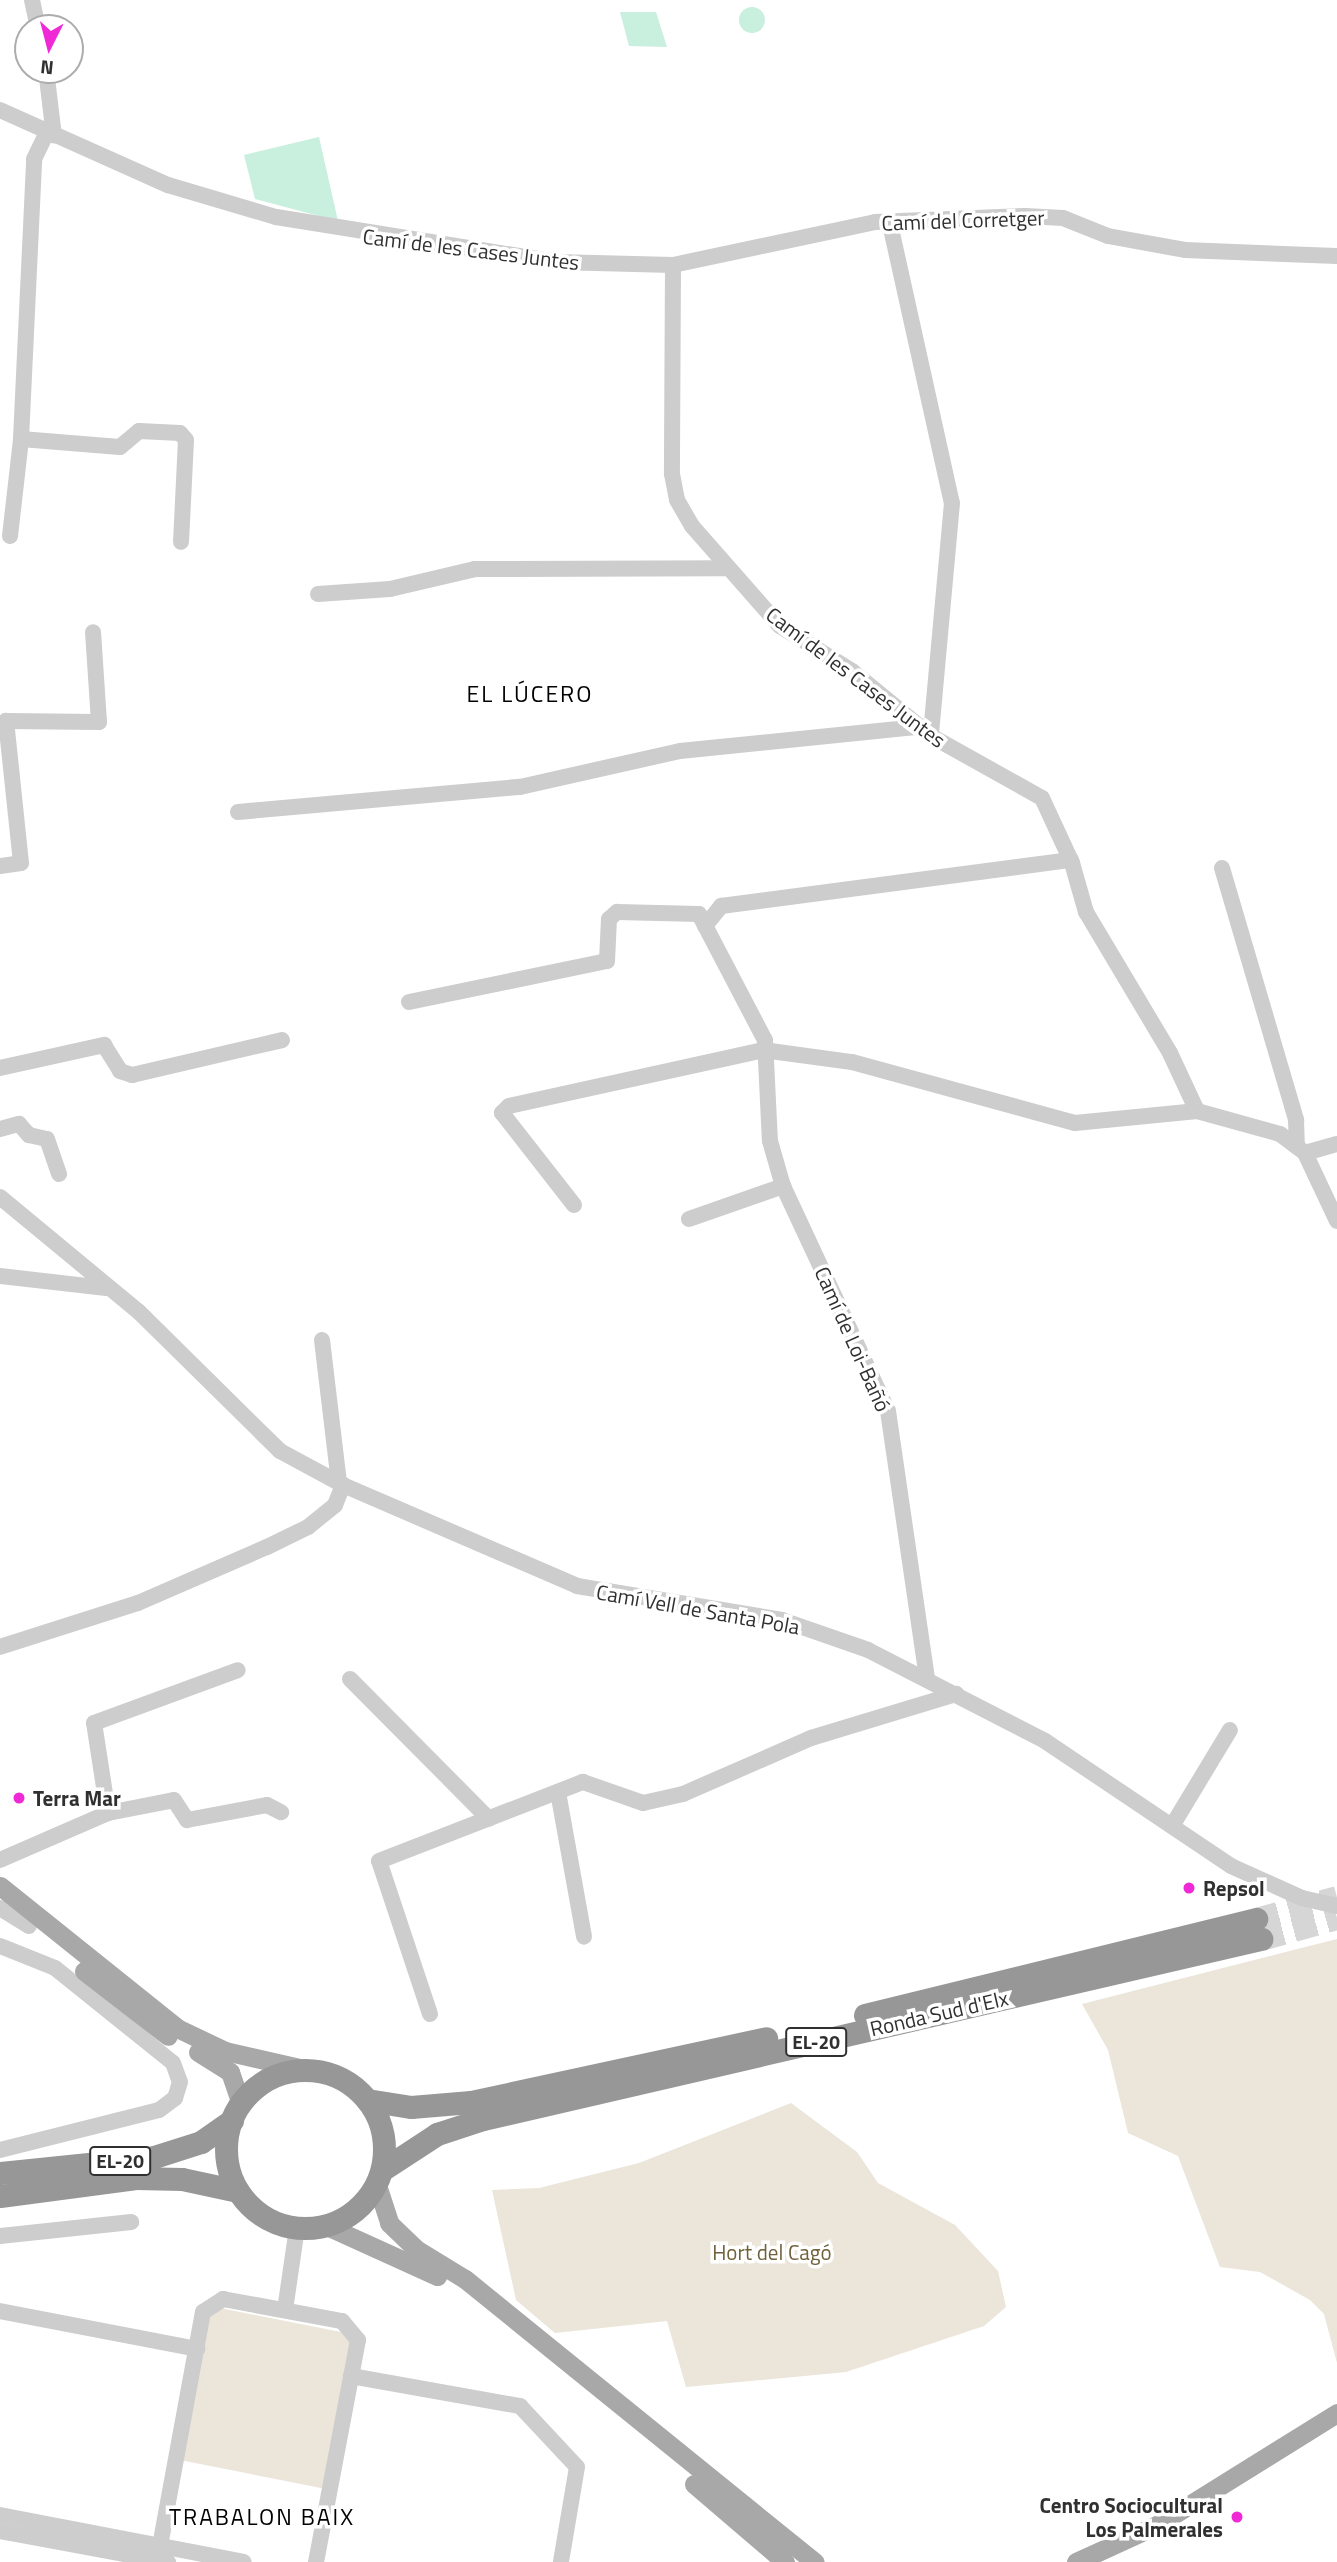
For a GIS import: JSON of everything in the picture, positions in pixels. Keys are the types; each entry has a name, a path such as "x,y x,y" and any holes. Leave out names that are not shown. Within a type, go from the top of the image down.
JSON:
{"highway":[{"name":"Ronda Sud d'Elx","path":"367,2100 411,2107 471,2102 1258,1929 484,2119 437,2134 379,2177"},
{"name":"EL-20","path":"0,2173 154,2157 201,2141 237,2112 270,2080 304,2069 351,2085 367,2100"},
{"path":"367,2100 384,2146 379,2177"},
{"path":"237,2112 229,2169 238,2191"},
{"name":"EL-20","path":"0,2196 136,2178 182,2179 238,2191 264,2216 297,2228 327,2226 356,2210 379,2177"}],"main road":[{"path":"1,1896 29,1926 141,2018 219,2062 237,2084 237,2112"},
{"path":"1,1896 177,2028 225,2051 304,2069"},
{"path":"379,2177 389,2223 416,2249 465,2279 815,2562"},
{"path":"327,2226 433,2273 495,2316 785,2562"},
{"path":"1110,2562 1337,2413"},
{"path":"1076,2562 1160,2528 1337,2424"}],"street":[{"path":"10,536 21,439 34,159 51,134 47,84"},
{"name":"Camí de les Cases Juntes","path":"0,110 168,185 347,232 556,262 673,265 672,474 677,500 725,568 780,626 852,671 924,732 1042,798 1071,860 1086,912 1184,1083 1197,1111"},
{"name":"Camí del Corretger","path":"673,265 829,229 890,224 1063,218 1141,244 1263,257 1337,256"},
{"path":"238,812 520,787 680,751 924,732 952,503 890,224"},
{"path":"21,439 120,447 139,430 180,433 186,440 181,542"},
{"path":"318,594 390,589 475,569 725,568"},
{"path":"0,866 21,863 6,721 99,722 93,632"},
{"path":"408,1002 607,961 608,919 617,912 676,910 699,914 705,926 721,906 1071,860"},
{"path":"1222,868 1296,1120 1301,1150 1337,1221"},
{"name":"Camí de Loi-Bañó","path":"705,926 765,1040 763,1050 770,1141 783,1185 888,1411 927,1677"},
{"path":"0,1068 104,1045 120,1071 132,1075 282,1040"},
{"path":"574,1205 502,1113 509,1106 763,1050 852,1062 1075,1123 1158,1112 1197,1111 1258,1126 1301,1150 1337,1144"},
{"path":"1158,1112 1184,1083"},
{"path":"0,1129 19,1124 29,1135 47,1139 59,1174"},
{"path":"689,1219 783,1185"},
{"name":"Camí Vell de Santa Pola","path":"0,1197 108,1289 280,1451 341,1484 577,1586 782,1620 927,1677 1045,1741 1231,1866 1301,1898 1337,1906"},
{"path":"0,1276 108,1289"},
{"path":"0,1647 138,1603 308,1527 335,1505 341,1484 322,1340"},
{"path":"108,1813 94,1723 238,1671"},
{"path":"350,1679 489,1819"},
{"path":"430,2014 379,1861 583,1782 643,1803 683,1794 811,1738 956,1693"},
{"path":"1172,1826 1230,1730"},
{"path":"558,1792 584,1937"},
{"path":"1,1896 0,1860 108,1813 174,1800 187,1820 267,1805 281,1812"},
{"path":"0,1946 55,1968 173,2063 180,2082 175,2098 159,2110 0,2150"},
{"path":"0,2236 131,2222"},
{"path":"285,2310 297,2228"},
{"path":"160,2557 203,2312 223,2300 342,2321 358,2340 316,2562"},
{"path":"0,2311 197,2349"},
{"path":"351,2376 520,2406 577,2467 561,2562"},
{"path":"0,2515 160,2557"},
{"path":"0,2531 160,2557 243,2562"}],"green space":[{"path":"1337,1939 1337,2363 1324,2314 1310,2300 1260,2272 1220,2267 1178,2156 1128,2133 1108,2050 1082,2004"},
{"name":"Hort del Cagó","path":"791,2103 857,2152 878,2183 955,2225 998,2271 1006,2307 984,2326 846,2372 686,2387 667,2321 555,2333 516,2300 492,2190 539,2188 639,2163"},
{"path":"220,2308 346,2333 351,2346 326,2489 180,2460 207,2319"}],"shaded area":[{"path":"752,7 761,11 765,20 761,29 752,33 743,29 739,20 743,11"},
{"path":"620,12 656,12 667,47 629,46"},
{"path":"319,137 338,221 255,199 244,155"}],"tunnel":[{"path":"1256,1919 1337,1897"},
{"path":"1261,1939 1337,1918"}],"place":[{"name":"Terra Mar","path":"19,1798"},
{"name":"Repsol","path":"1189,1888"},
{"name":"Centro Sociocultural Los Palmerales","path":"1237,2517"}],"district":[{"name":"EL LÚCERO","path":"530,694"},
{"name":"TRABALON BAIX","path":"262,2517"}]}
